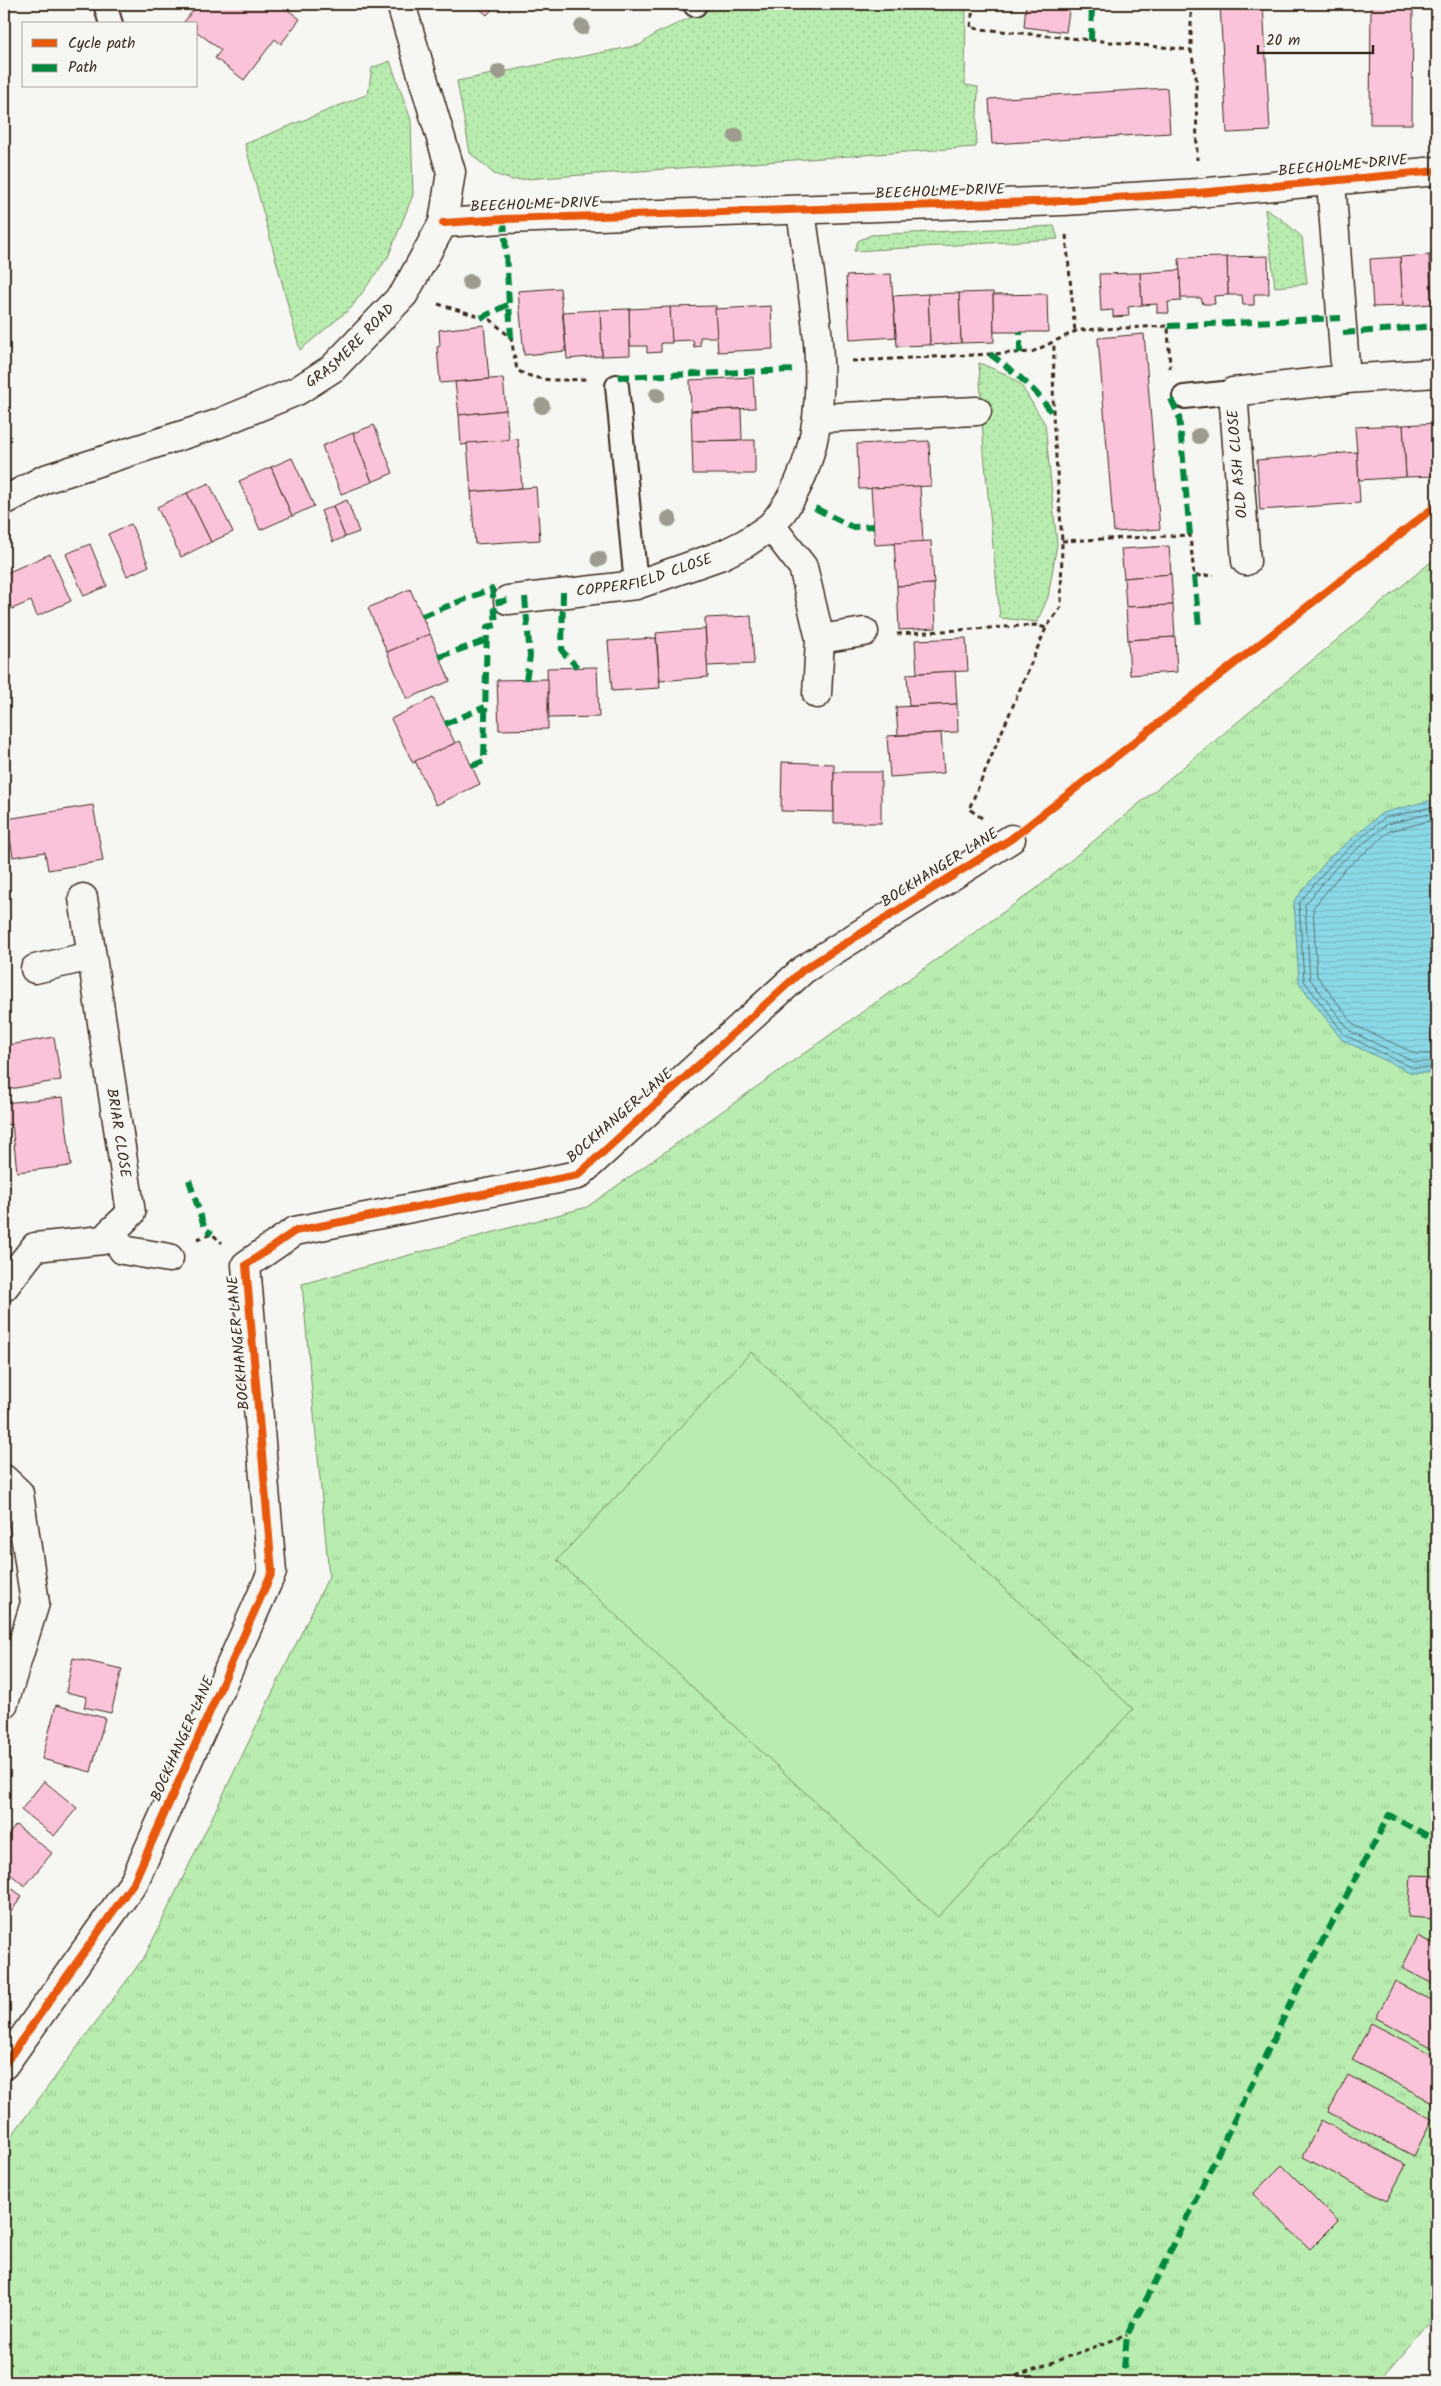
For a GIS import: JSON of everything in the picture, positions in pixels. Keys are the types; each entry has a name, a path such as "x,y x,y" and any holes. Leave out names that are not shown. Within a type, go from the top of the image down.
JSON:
{"street":[{"name":"GRASMERE ROAD","path":"4,501 45,479 217,424 297,391 333,368 404,294 443,223 451,172 401,4"},
{"name":"BEECHOLME DRIVE","path":"443,223 504,219 1063,201 1198,193 1437,171"},
{"path":"1331,182 1346,379"},
{"name":"COPPERFIELD CLOSE","path":"508,600 636,585 722,555 746,543 771,526 787,507 802,479 819,418 820,363 801,210"},
{"name":"OLD ASH CLOSE","path":"1246,561 1232,392 1346,379 1437,373"},
{"path":"819,418 977,411"},
{"path":"771,526 804,567 820,639 817,694"},
{"path":"820,639 864,632"},
{"name":"BOCKHANGER LANE","path":"4,2065 134,1882 272,1572 246,1266 295,1231 578,1175 803,970 1011,839"},
{"name":"BRIAR CLOSE","path":"4,1287 35,1247 103,1240 131,1213 83,898"},
{"path":"35,969 91,956"},
{"path":"111,1232 123,1250 169,1258"},
{"path":"4,1479 19,1493 34,1603 4,1703"}],"lane":[{"path":"105,4 110,22"},
{"path":"618,386 636,585"},
{"path":"1184,397 1232,392"}],"path":[{"path":"974,4 971,28 1191,50"},
{"path":"1191,4 1191,50 1196,78 1198,193"},
{"path":"1063,201 1075,332"},
{"path":"404,294 491,320 510,338 517,370 528,376 549,380 618,377 618,386"},
{"path":"820,363 1032,352 1075,332 1168,326 1171,399 1184,397"},
{"path":"1011,839 969,809 1046,628 1061,607 1062,541 1053,415 1054,342"},
{"path":"1062,541 1190,535 1194,576 1248,574 1246,561"},
{"path":"864,632 884,635 1035,625 1046,628"},
{"path":"169,1258 176,1260 178,1245 212,1234 246,1266"},
{"path":"999,2382 1127,2335"}],"green space":[{"path":"720,4 966,4 965,85 978,87 976,147 512,180 494,174 470,153 457,81 640,45 655,34"},
{"path":"390,61 411,120 413,195 388,257 351,308 300,350 245,144 368,94 372,68"},
{"path":"1265,209 1281,219 1302,237 1307,284 1275,287"},
{"path":"1054,226 1058,239 854,251 858,241 871,235"},
{"path":"979,363 1006,374 1021,385 1045,424 1057,544 1048,597 1037,622 1000,618 984,453"},
{"path":"1437,557 1437,2314 1379,2382 4,2382 4,2146 145,1956 329,1576 302,1284 587,1207 1036,889"},
{"path":"751,1352 1133,1709 938,1917 557,1560"}],"water":[{"path":"1428,801 1437,801 1437,1073 1412,1073 1342,1040 1299,983 1294,901 1329,858 1382,813"}],"building":[{"path":"198,4 280,4 300,19 281,44 275,39 244,80 215,58 221,50 198,33 198,22 184,22"},
{"path":"474,4 497,4 487,15"},
{"path":"1026,4 1070,4 1066,32 1024,27"},
{"path":"1220,4 1263,4 1270,131 1227,133"},
{"path":"1371,4 1413,4 1412,124 1370,124"},
{"path":"1167,88 1170,133 992,144 989,99"},
{"path":"1429,255 1437,255 1437,304 1432,304"},
{"path":"1429,255 1432,304 1403,306 1400,257"},
{"path":"1268,256 1269,294 1254,294 1254,305 1243,305 1242,295 1228,295 1227,257"},
{"path":"1227,257 1228,295 1214,296 1215,304 1203,304 1201,298 1181,298 1179,258"},
{"path":"1400,257 1403,306 1373,307 1370,259"},
{"path":"1180,270 1181,301 1168,302 1169,313 1157,313 1157,304 1142,305 1140,273"},
{"path":"1140,273 1142,305 1128,307 1129,316 1113,317 1113,310 1101,311 1099,274"},
{"path":"891,274 896,337 850,340 846,276"},
{"path":"560,288 566,351 524,355 518,291"},
{"path":"993,292 994,342 961,343 959,293"},
{"path":"959,293 961,343 930,345 928,294"},
{"path":"928,294 930,345 897,346 893,296"},
{"path":"1047,294 1048,332 994,332 993,295"},
{"path":"716,306 717,337 700,337 700,346 694,347 693,340 671,341 670,307"},
{"path":"771,306 773,349 718,352 715,309"},
{"path":"670,307 672,343 661,343 661,352 647,353 647,346 630,346 629,309"},
{"path":"629,309 630,355 602,356 600,310"},
{"path":"600,310 602,356 567,359 563,312"},
{"path":"484,325 489,379 440,383 437,347 440,346 439,330"},
{"path":"1144,334 1160,529 1114,532 1098,338"},
{"path":"753,377 755,408 691,411 690,380"},
{"path":"503,378 506,410 459,415 455,382"},
{"path":"741,409 742,440 692,441 691,411"},
{"path":"506,410 509,440 461,445 459,415"},
{"path":"1437,423 1437,476 1406,477 1403,425"},
{"path":"374,425 393,473 372,482 353,433"},
{"path":"1403,425 1406,477 1359,480 1355,427"},
{"path":"353,433 372,482 341,494 322,446"},
{"path":"518,439 522,488 471,492 467,443"},
{"path":"755,440 755,474 693,474 692,441"},
{"path":"929,441 931,486 859,489 857,444"},
{"path":"1357,452 1360,503 1260,510 1257,460"},
{"path":"292,458 314,506 292,516 271,467"},
{"path":"271,467 292,516 260,530 239,481"},
{"path":"209,483 233,532 211,542 187,493"},
{"path":"920,486 923,542 875,545 871,488"},
{"path":"536,487 540,540 475,544 471,492"},
{"path":"187,493 211,542 181,557 157,507"},
{"path":"347,500 359,532 345,537 333,506"},
{"path":"333,506 345,537 333,542 321,511"},
{"path":"131,524 149,566 127,576 108,534"},
{"path":"931,541 934,584 897,586 894,543"},
{"path":"90,544 107,586 84,596 66,554"},
{"path":"1169,546 1171,574 1124,578 1121,549"},
{"path":"50,554 71,601 37,616 31,601 12,609 4,592 4,574"},
{"path":"1171,574 1173,605 1126,607 1124,578"},
{"path":"934,584 936,628 899,630 897,586"},
{"path":"410,589 430,634 387,652 368,608"},
{"path":"1173,605 1175,637 1128,640 1126,607"},
{"path":"751,616 754,664 707,666 705,618"},
{"path":"705,629 708,677 660,681 656,633"},
{"path":"430,634 450,681 407,699 387,652"},
{"path":"1175,637 1177,672 1130,675 1128,640"},
{"path":"656,638 660,688 612,691 608,641"},
{"path":"966,638 968,671 917,673 915,640"},
{"path":"597,667 599,717 549,718 547,668"},
{"path":"955,671 957,704 909,706 907,674"},
{"path":"548,679 548,729 499,730 497,680"},
{"path":"433,698 455,743 413,763 391,719"},
{"path":"957,704 958,732 898,735 896,707"},
{"path":"941,733 944,773 890,777 887,736"},
{"path":"460,741 480,784 436,805 415,761"},
{"path":"782,762 834,764 834,812 781,811"},
{"path":"834,772 881,772 881,823 834,823"},
{"path":"93,805 103,861 48,870 45,852 13,857 7,819"},
{"path":"54,1037 61,1080 4,1090 4,1046"},
{"path":"63,1097 71,1166 17,1172 12,1124 4,1125 4,1103"},
{"path":"73,1658 122,1669 111,1713 84,1707 87,1697 66,1692"},
{"path":"56,1705 105,1718 91,1772 42,1759"},
{"path":"44,1781 77,1808 54,1836 21,1810"},
{"path":"16,1825 52,1853 25,1886 4,1869 4,1840"},
{"path":"1411,1875 1437,1876 1437,1919 1408,1917"},
{"path":"4,1883 22,1896 4,1922"},
{"path":"1418,1936 1437,1946 1437,1986 1402,1968"},
{"path":"1395,1981 1437,2003 1437,2050 1376,2018"},
{"path":"1371,2023 1437,2057 1436,2104 1352,2060"},
{"path":"1348,2075 1432,2119 1414,2156 1328,2112"},
{"path":"1321,2120 1406,2165 1387,2201 1303,2157"},
{"path":"1282,2165 1338,2221 1310,2249 1253,2194"}],"marked path":[{"path":"1091,40 1092,4"},
{"path":"504,219 511,338"},
{"path":"481,318 509,304"},
{"path":"1168,326 1341,318"},
{"path":"1343,333 1437,326"},
{"path":"1020,332 1020,353"},
{"path":"990,354 1032,389 1053,415"},
{"path":"618,377 795,370"},
{"path":"1171,399 1179,416 1190,535"},
{"path":"815,508 852,527 874,526"},
{"path":"1194,576 1199,627"},
{"path":"422,616 492,589 494,603"},
{"path":"563,592 562,651 577,667"},
{"path":"525,597 530,656 526,680"},
{"path":"472,766 484,761 487,627 496,625 494,603 508,600"},
{"path":"439,657 487,640"},
{"path":"445,724 485,707"},
{"path":"189,1180 205,1229 212,1234"},
{"path":"1124,2369 1127,2335 1155,2283 1305,1974 1389,1815 1437,1841"}],"cycle path":[{"path":"443,223 504,219 1063,201 1198,193 1437,171"},
{"path":"4,2065 134,1882 272,1572 246,1265 295,1231 578,1175 803,970 1011,839 1437,505"}]}
